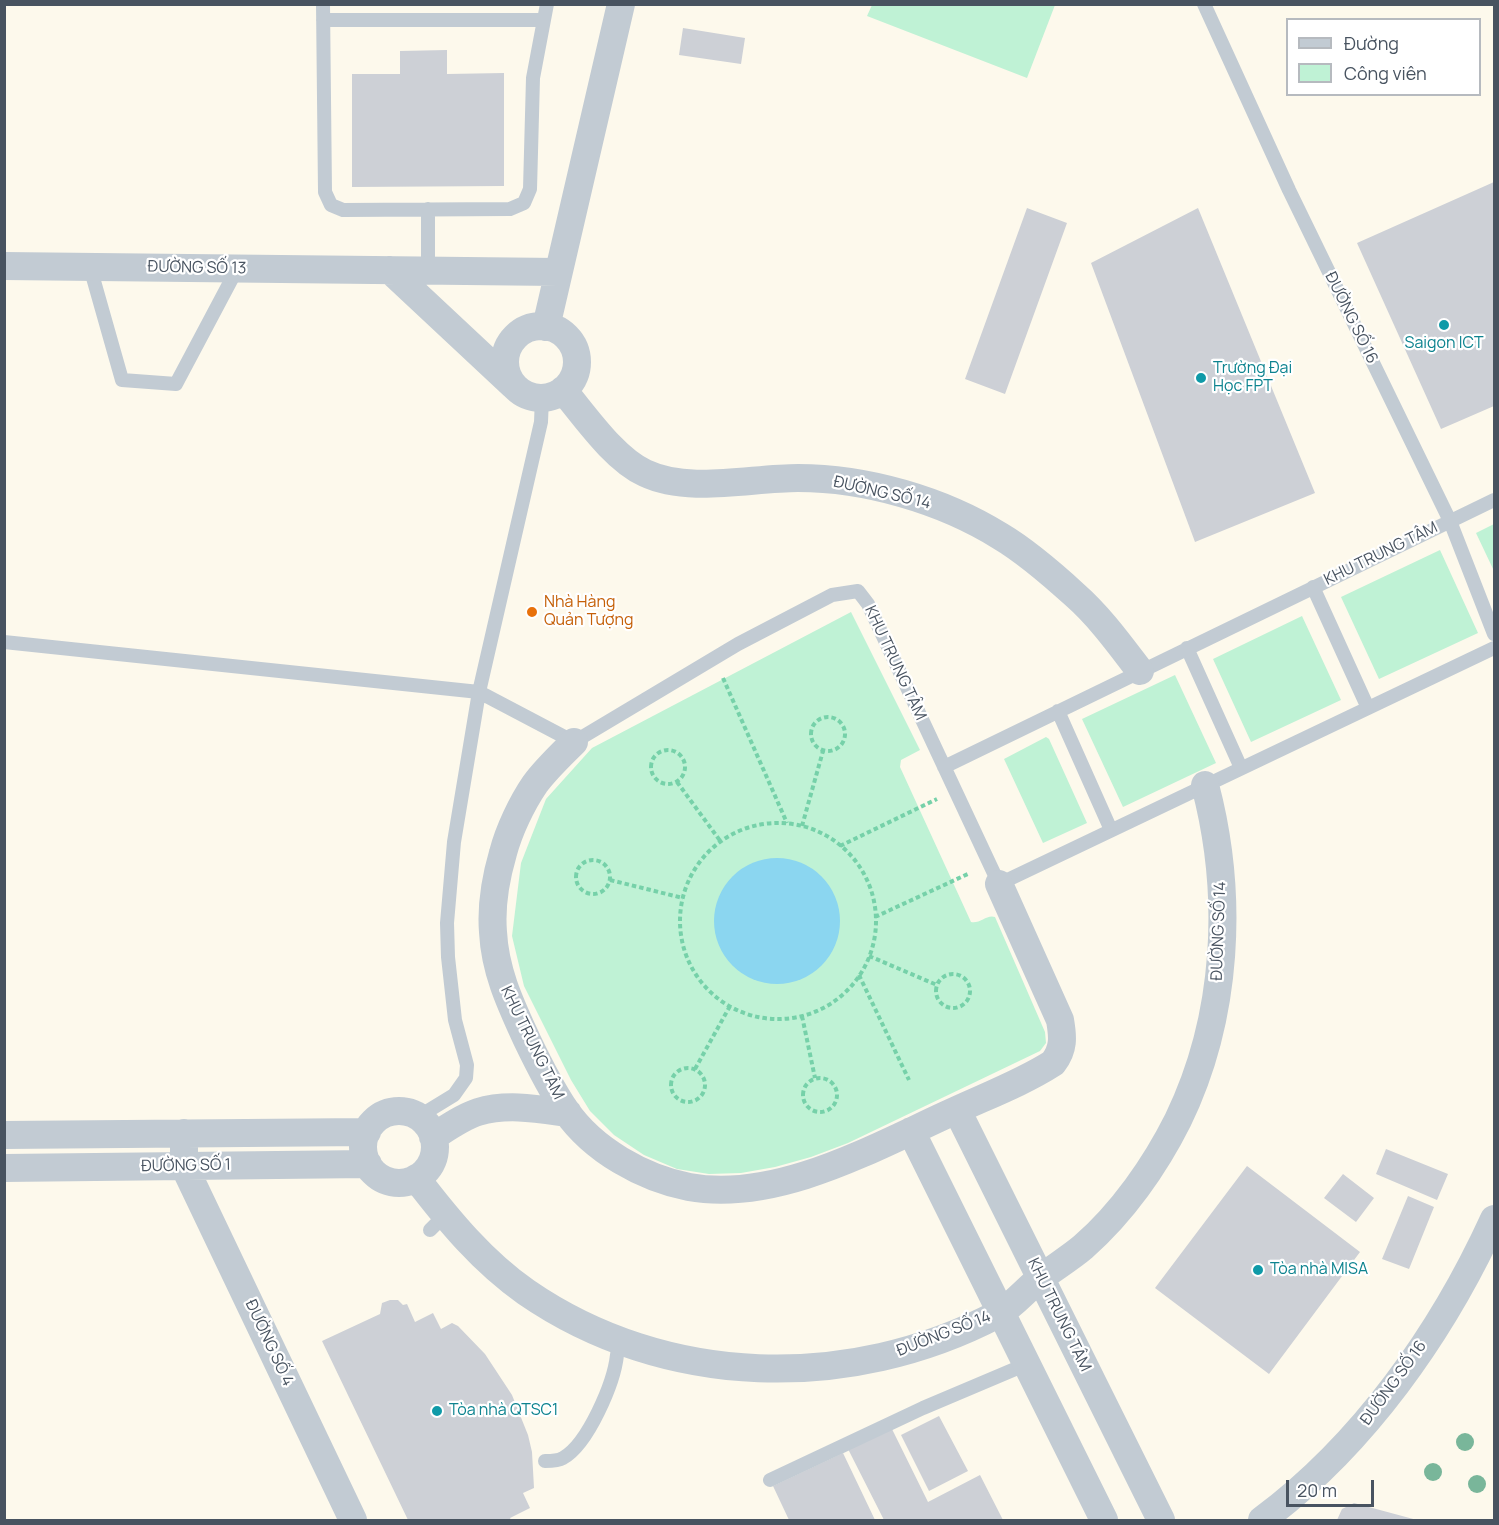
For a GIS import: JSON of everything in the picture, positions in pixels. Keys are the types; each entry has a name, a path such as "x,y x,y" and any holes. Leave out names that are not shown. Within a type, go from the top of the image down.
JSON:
{"street":[{"path":"546,327 621,4"},
{"name":"ĐƯỜNG SỐ 13","path":"4,266 558,273"},
{"path":"390,270 428,305 541,392"},
{"path":"534,327 546,327 565,336 576,355 575,372 567,387 541,392 510,379 506,369 509,346 524,330 534,327"},
{"name":"ĐƯỜNG SỐ 14","path":"541,392 624,460 656,478 693,483 799,478 843,482 912,498 980,524 1028,555 1076,596 1097,617 1140,670"},
{"name":"KHU TRUNG TÂM","path":"574,742 536,783 503,850 495,887 492,931 498,970 508,1000 549,1084 568,1113 592,1138 627,1164 668,1182 717,1190 750,1188 811,1173 911,1131 1053,1063 1060,1054 1063,1043 1060,1020 994,874"},
{"name":"ĐƯỜNG SỐ 14","path":"416,1178 437,1223 473,1247 527,1292 573,1320 635,1346 700,1363 772,1370 836,1366 868,1360 929,1342 1001,1312 1040,1278 1083,1247 1107,1223 1148,1170 1178,1121 1206,1047 1219,974 1222,899 1219,850 1205,785"},
{"path":"426,1127 491,1109 510,1107 568,1113"},
{"name":"KHU TRUNG TÂM","path":"957,1110 1161,1521"},
{"path":"392,1112 409,1113 426,1127 434,1146 431,1162 425,1172 416,1178 400,1183 389,1181 375,1173 368,1164 363,1148 367,1132 381,1115 392,1112"},
{"path":"911,1131 1104,1521"},
{"name":"ĐƯỜNG SỐ 1","path":"4,1135 367,1132"},
{"path":"184,1133 184,1166"},
{"name":"ĐƯỜNG SỐ 1","path":"4,1168 368,1164"},
{"name":"ĐƯỜNG SỐ 4","path":"184,1166 353,1521"},
{"name":"ĐƯỜNG SỐ 16","path":"1262,1521 1297,1493 1324,1467 1377,1409 1412,1362 1443,1313 1484,1243 1494,1219"}],"lane":[{"path":"323,4 325,192 328,202 334,208 343,210 516,208 524,203 530,189 533,78 547,4"},
{"name":"ĐƯỜNG SỐ 16","path":"1204,4 1289,190 1450,521 1494,634"},
{"path":"323,20 544,20"},
{"path":"428,209 428,305"},
{"path":"90,267 122,380 176,384 237,269"},
{"path":"426,1127 466,1078 467,1065 455,1020 450,989 447,923 454,842 478,693 541,422 541,392"},
{"name":"KHU TRUNG TÂM","path":"944,766 1494,500"},
{"path":"1312,587 1368,708"},
{"name":"KHU TRUNG TÂM","path":"574,742 715,658 832,595 858,591 868,604 994,874"},
{"path":"4,642 478,693 574,742"},
{"path":"1187,648 1241,768"},
{"path":"994,874 1111,830 1494,648"},
{"path":"1058,711 1111,830"},
{"path":"545,1461 561,1459 578,1445 602,1402 616,1365 617,1355"},
{"path":"770,1480 923,1408 1027,1364"}],"path":[{"path":"715,658 787,823"},
{"path":"832,717 843,726 844,740 834,750 823,751 813,744 811,730 819,719 832,717"},
{"path":"672,750 681,756 685,770 677,782 663,784 654,778 651,764 658,752 672,750"},
{"path":"802,826 823,751"},
{"path":"677,782 721,842"},
{"path":"840,846 955,791"},
{"path":"774,823 802,826 824,835 840,846 862,870 871,894 875,931 869,956 859,975 831,1003 802,1016 784,1019 759,1017 730,1006 706,987 695,972 686,954 681,929 683,898 697,866 721,842 748,827 774,823"},
{"path":"593,859 606,865 610,873 610,880 603,891 592,894 579,888 575,877 577,869 583,862 593,859"},
{"path":"875,917 994,874"},
{"path":"610,880 683,898"},
{"path":"869,956 938,985"},
{"path":"953,974 961,976 970,986 969,1000 960,1008 945,1007 936,996 938,985 944,976 953,974"},
{"path":"859,975 909,1080"},
{"path":"695,1069 730,1006"},
{"path":"802,1016 815,1078"},
{"path":"681,1069 695,1069 705,1081 704,1092 696,1101 688,1103 677,1098 672,1091 671,1083 673,1077 681,1069"},
{"path":"815,1078 826,1079 835,1086 837,1098 828,1111 817,1113 811,1111 805,1104 803,1090 815,1078"}],"shaded area":[{"path":"5,5 1494,5 1494,1520 5,1520"}],"green space":[{"path":"872,4 1055,5 1027,78 867,16"},
{"path":"1494,524 1494,571 1476,533"},
{"path":"1440,550 1478,633 1379,679 1341,597"},
{"path":"851,612 920,750 901,760 900,767 971,922 995,917 1045,1032 1046,1043 1040,1051 848,1143 811,1157 741,1173 709,1174 677,1169 644,1155 614,1135 590,1111 571,1080 524,986 512,936 521,863 546,799 592,748"},
{"path":"1302,616 1341,700 1251,742 1213,659"},
{"path":"1175,675 1216,763 1123,807 1082,719"},
{"path":"1046,737 1049,739 1087,823 1043,843 1004,759"}],"water":[{"path":"777,858 801,863 822,876 835,897 840,921 835,945 822,966 801,979 777,984 753,979 732,966 719,945 714,921 719,897 732,876 753,863"}],"building":[{"path":"683,28 745,38 741,64 679,55"},
{"path":"447,50 447,74 504,73 504,186 352,187 352,74 400,74 400,51"},
{"name":"Saigon ICT","path":"1494,182 1494,406 1441,429 1357,243"},
{"path":"1027,208 1067,223 1005,394 965,379"},
{"name":"Trường Đại Học FPT","path":"1198,208 1315,493 1195,542 1091,263"},
{"path":"1386,1149 1448,1174 1437,1200 1376,1174"},
{"name":"Tòa nhà MISA","path":"1247,1166 1360,1252 1269,1374 1155,1288"},
{"path":"1343,1174 1374,1198 1356,1222 1324,1198"},
{"path":"1408,1196 1434,1207 1409,1269 1382,1259"},
{"name":"Tòa nhà QTSC1","path":"398,1300 403,1305 407,1304 415,1322 433,1313 441,1329 452,1323 458,1326 485,1354 512,1395 528,1435 532,1452 534,1488 523,1493 530,1508 510,1518 511,1520 408,1520 322,1341 380,1314 382,1303"},
{"path":"939,1416 968,1471 929,1491 901,1435"},
{"path":"890,1425 928,1502 980,1475 1003,1520 884,1520 847,1447"},
{"path":"843,1453 875,1520 789,1520 773,1486"},
{"path":"1354,1503 1417,1520 1337,1520 1342,1509"}],"place":[{"name":"Saigon ICT","path":"1444,325"},
{"name":"Trường Đại Học FPT","path":"1201,378"},
{"name":"Nhà Hàng Quản Tượng","path":"532,612"},
{"name":"Tòa nhà MISA","path":"1258,1270"},
{"name":"Tòa nhà QTSC1","path":"437,1411"}]}
